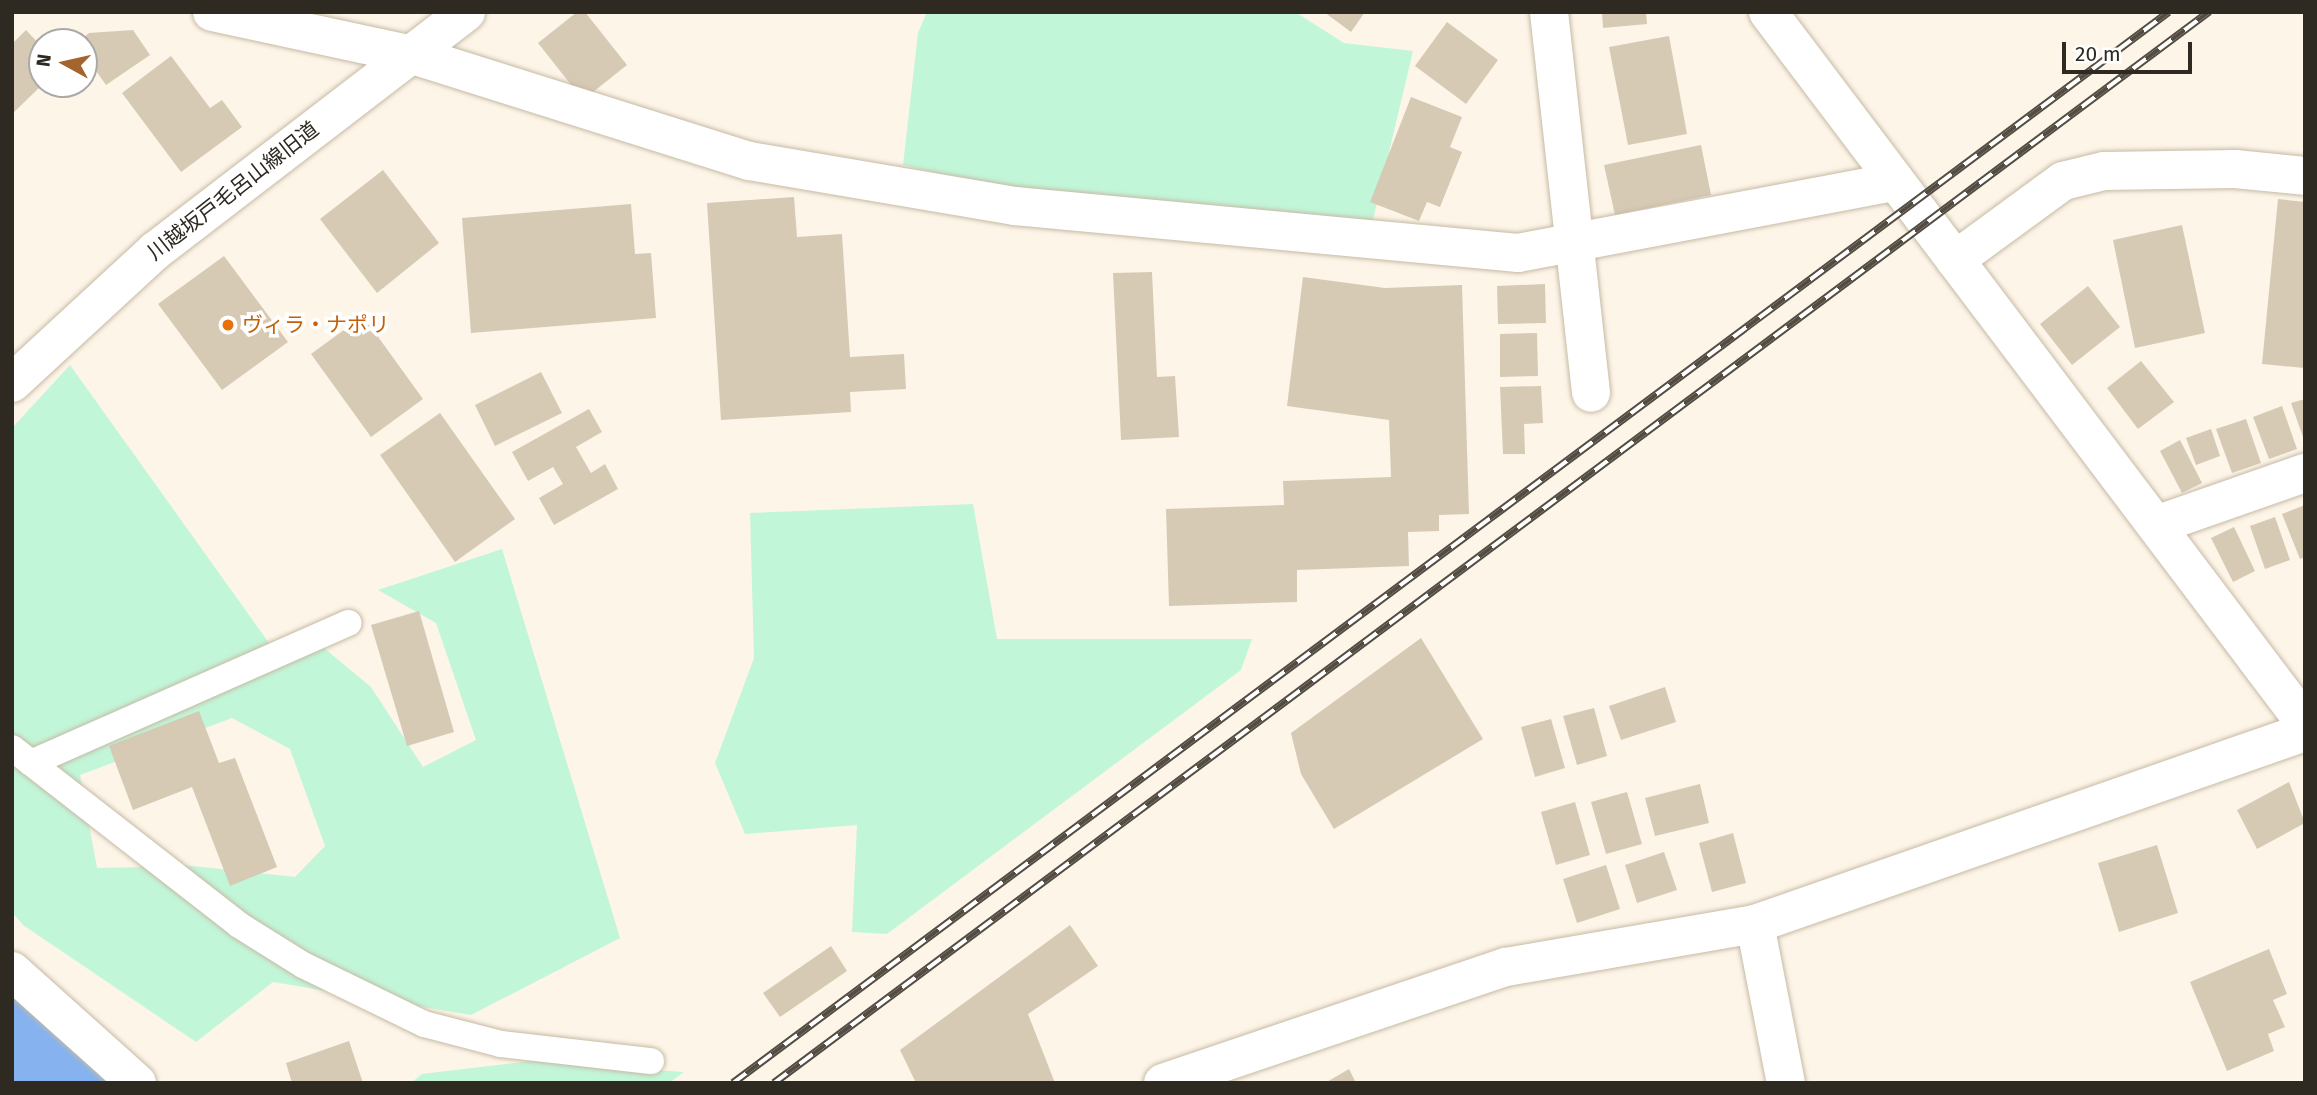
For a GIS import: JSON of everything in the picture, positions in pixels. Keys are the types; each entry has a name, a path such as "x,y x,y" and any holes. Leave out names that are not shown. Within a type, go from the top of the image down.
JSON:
{"street":[{"path":"212,12 414,55 749,161 1015,206 1518,253 1577,244 1894,182"},
{"name":"川越坂戸毛呂山線旧道","path":"12,383 155,251 414,55 466,12"},
{"path":"1549,12 1577,244 1591,393"},
{"path":"1768,12 1894,182 2159,524 2305,723"},
{"path":"1955,260 2063,181 2117,171 2235,169 2305,176"},
{"path":"2159,524 2305,473"},
{"path":"1163,1083 1506,967 1755,924 2305,732"},
{"path":"1755,924 1786,1083"},
{"path":"12,971 137,1083"}],"lane":[{"path":"348,622 22,755 239,925 303,965 413,1018 501,1044 651,1061"}],"green space":[{"path":"927,12 1295,12 1344,43 1413,51 1372,224 991,186 903,165 918,33"},
{"path":"70,365 282,661 318,643 371,687 423,767 476,740 436,623 378,590 502,549 620,938 471,1015 273,982 196,1042 23,925 12,912 12,428","holes":["232,718 290,749 325,846 295,877 192,866 97,868 80,775"]},
{"path":"973,504 997,639 1252,639 1241,670 887,934 852,932 857,825 745,834 715,763 754,658 750,513"},
{"path":"532,1061 684,1072 669,1083 411,1083 422,1074"}],"building":[{"path":"577,12 585,12 627,65 583,100 538,43"},
{"path":"1324,12 1365,12 1351,32"},
{"path":"1602,12 1646,12 1647,24 1603,28"},
{"path":"1447,22 1498,60 1466,104 1415,66"},
{"path":"26,30 28,32 29,98 12,114 12,44"},
{"path":"133,30 150,55 106,85 98,74 98,32"},
{"path":"1669,36 1687,134 1628,145 1609,47"},
{"path":"171,56 210,108 222,100 242,127 181,172 122,93"},
{"path":"1411,97 1462,117 1450,147 1462,152 1440,207 1427,202 1419,221 1370,202"},
{"path":"1701,145 1711,195 1615,215 1604,165"},
{"path":"383,170 439,243 377,293 320,219"},
{"path":"794,197 797,237 842,234 850,357 904,354 906,389 850,392 851,412 721,420 707,203"},
{"path":"2278,199 2305,202 2305,368 2262,364"},
{"path":"631,204 635,254 651,253 656,318 471,333 462,218"},
{"path":"2182,225 2205,333 2135,348 2113,240"},
{"path":"224,256 288,342 222,390 158,304"},
{"path":"1152,272 1157,377 1175,376 1179,437 1121,440 1113,273"},
{"path":"1303,277 1385,288 1462,285 1469,514 1439,515 1439,531 1408,532 1409,566 1297,570 1297,602 1169,606 1166,509 1284,505 1283,481 1391,477 1389,420 1287,406"},
{"path":"1545,284 1546,323 1498,324 1497,286"},
{"path":"2088,286 2120,327 2072,365 2040,324"},
{"path":"363,316 423,399 371,437 311,354"},
{"path":"1537,333 1538,376 1500,377 1500,334"},
{"path":"2141,361 2174,402 2138,429 2107,388"},
{"path":"541,372 562,413 495,446 475,405"},
{"path":"1541,386 1543,423 1524,424 1525,454 1503,454 1500,387"},
{"path":"2305,399 2305,440 2304,440 2291,403"},
{"path":"2282,406 2297,449 2269,459 2253,417"},
{"path":"589,409 602,432 576,447 591,473 605,464 618,489 554,525 539,498 563,484 553,467 528,481 512,452"},
{"path":"440,413 515,519 455,562 380,455"},
{"path":"2246,419 2261,463 2232,473 2216,429"},
{"path":"2211,429 2220,456 2196,465 2186,438"},
{"path":"2180,440 2202,483 2182,493 2160,451"},
{"path":"2305,505 2305,557 2300,559 2282,514"},
{"path":"2275,517 2290,560 2265,569 2250,526"},
{"path":"2234,527 2255,571 2233,582 2211,538"},
{"path":"419,611 454,732 407,746 371,625"},
{"path":"1421,638 1483,739 1334,829 1301,774 1291,733"},
{"path":"1665,687 1676,722 1621,740 1609,706"},
{"path":"1594,708 1607,756 1577,765 1563,716"},
{"path":"199,711 219,763 235,758 277,867 230,886 192,787 133,810 109,746"},
{"path":"1551,719 1565,768 1535,777 1521,727"},
{"path":"2289,782 2305,823 2257,849 2237,810"},
{"path":"1700,784 1709,823 1655,836 1645,798"},
{"path":"1627,792 1642,844 1606,854 1591,802"},
{"path":"1575,802 1590,855 1556,865 1541,812"},
{"path":"1733,833 1746,883 1712,892 1699,843"},
{"path":"2157,845 2178,913 2119,932 2098,863"},
{"path":"1664,852 1677,890 1637,903 1625,865"},
{"path":"1606,865 1620,909 1577,923 1563,879"},
{"path":"1070,925 1098,966 1028,1014 1055,1083 916,1083 900,1050"},
{"path":"831,946 847,971 780,1017 763,993"},
{"path":"2269,949 2287,994 2273,1000 2285,1027 2268,1034 2274,1051 2227,1071 2190,982"},
{"path":"349,1041 363,1083 292,1083 286,1063"},
{"path":"1349,1069 1356,1083 1325,1083"}],"waterway":[{"path":"12,1037 65,1083"}],"railway":[{"path":"733,1083 2169,12"},
{"path":"774,1083 2209,12"}],"place":[{"name":"ヴィラ・ナポリ","path":"228,325"}]}
